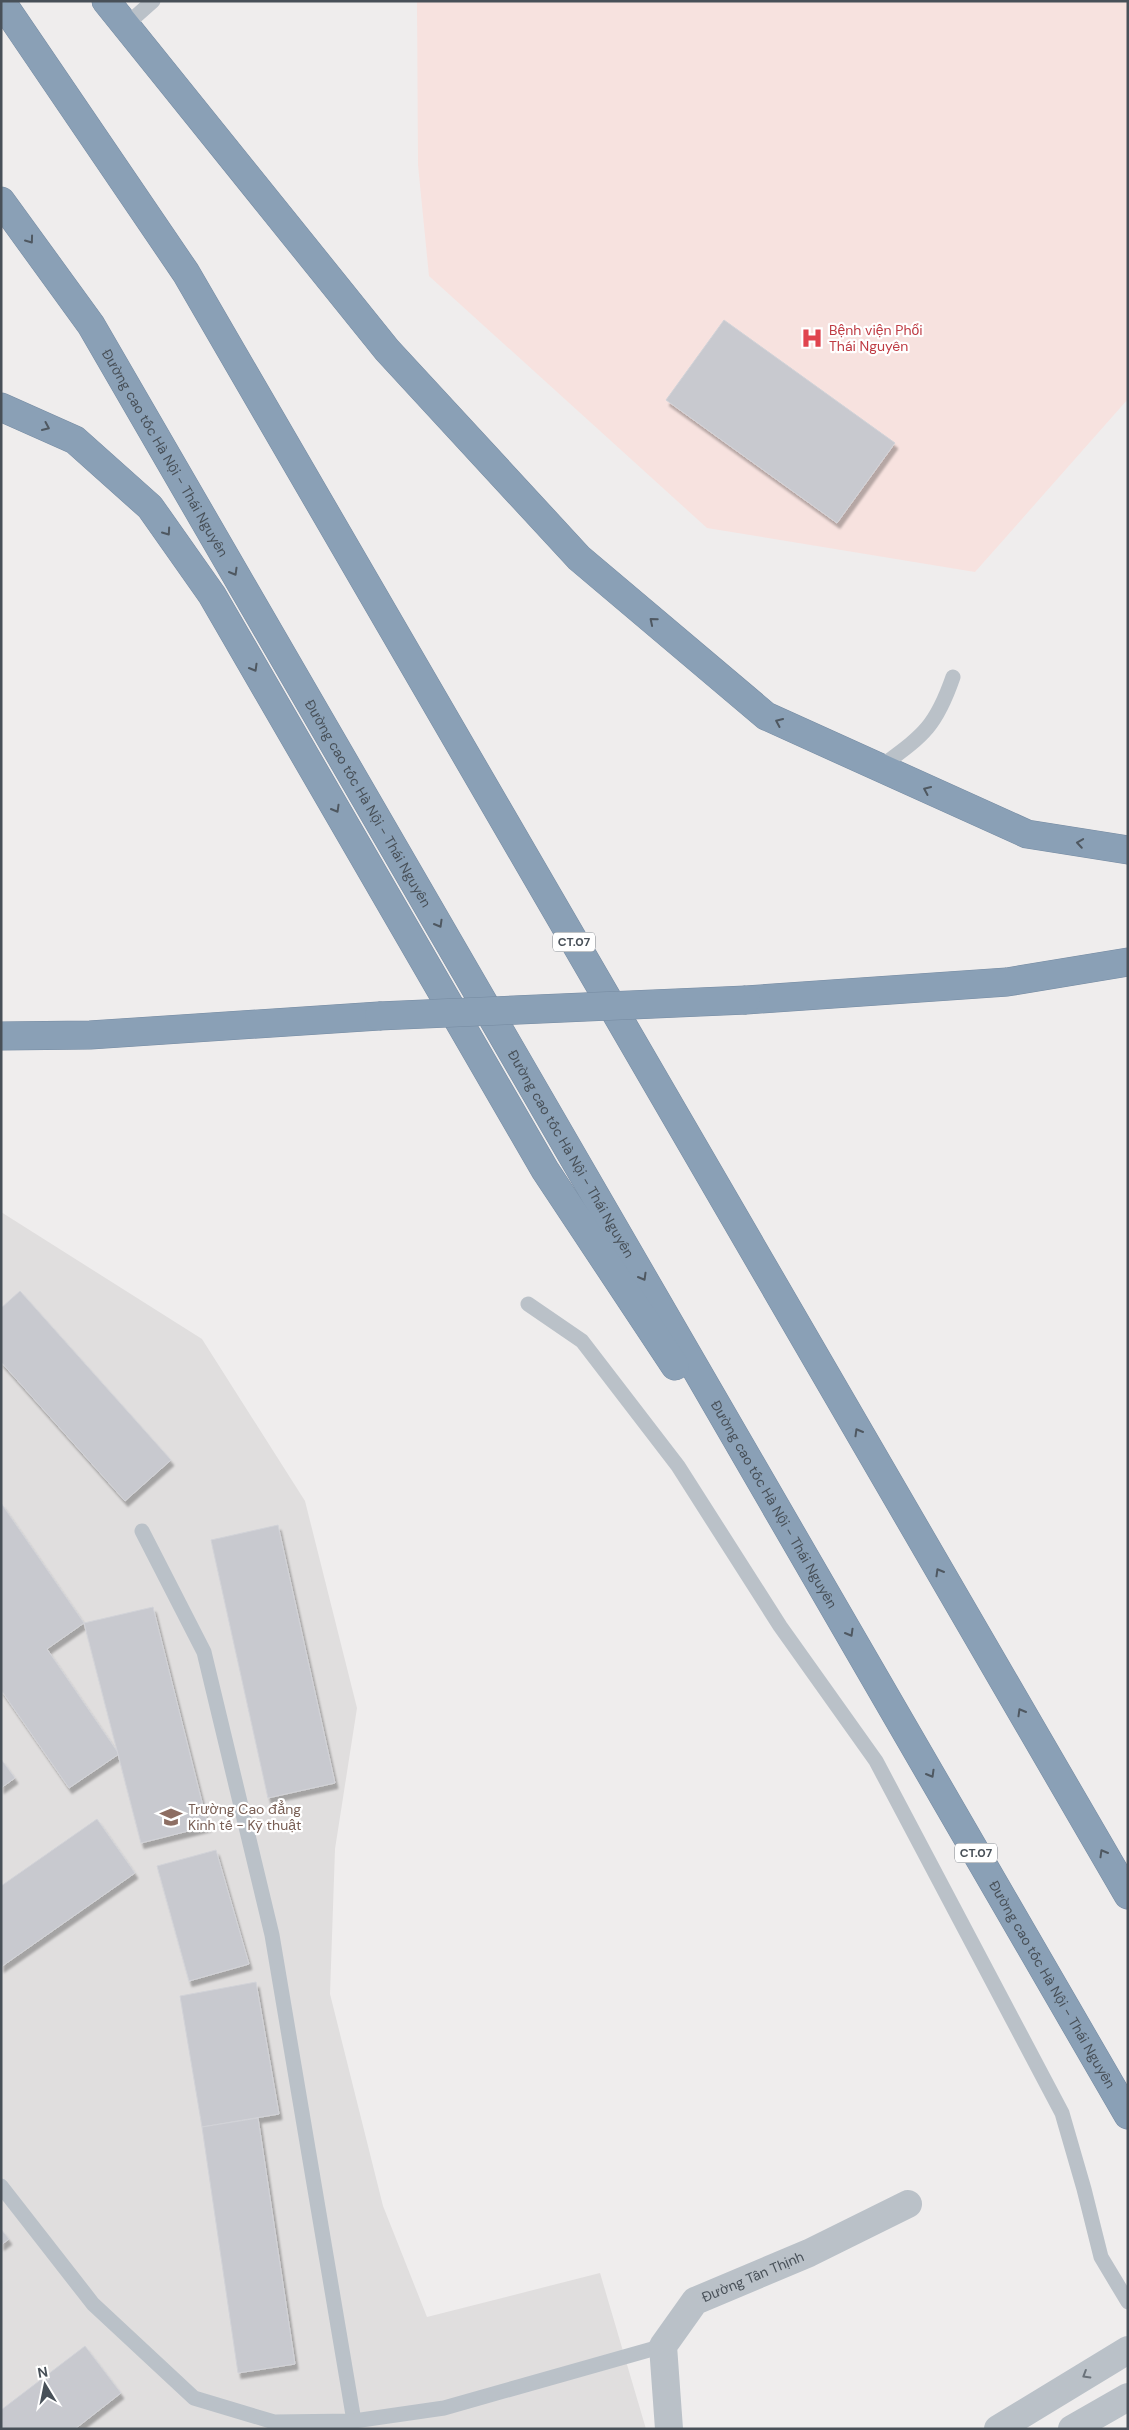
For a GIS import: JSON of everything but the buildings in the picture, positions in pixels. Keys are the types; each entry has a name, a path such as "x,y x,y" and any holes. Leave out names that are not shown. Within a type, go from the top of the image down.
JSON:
{"highway":[{"path":"106,1 387,350 579,558 766,716 1026,834 1126,846"},
{"name":"CT.07","path":"1,2 186,273 1128,1895"},
{"name":"Đường cao tốc Hà Nội - Thái Nguyên","path":"1,201 91,326 1128,2114"},
{"path":"1,407 75,440 150,507 212,595 545,1170 825,1591"},
{"path":"1,1036 90,1034 379,1016 746,1000 1007,982 1128,962"}],"street":[{"name":"Đường Tân Thịnh","path":"663,2346 695,2301 808,2253 908,2204"},
{"path":"663,2346 669,2429"},
{"path":"998,2429 1127,2353"},
{"path":"1072,2429 1128,2397"}],"lane":[{"path":"126,25 152,1"},
{"path":"879,768 922,736 932,724 944,703 953,676"},
{"path":"528,1304 582,1341 678,1466 780,1626 876,1761 1062,2113 1101,2257 1128,2302"},
{"path":"142,1531 204,1652 270,1925 354,2421"},
{"path":"1,2186 93,2304 194,2398 274,2422 354,2421 444,2408 663,2346"}],"shaded area":[{"name":"Bệnh viện Phổi Thái Nguyên","path":"417,1 1128,1 1128,399 975,572 707,528 429,276 418,165"},
{"name":"Trường Cao đẳng Kinh tế - Kỹ thuật","path":"1,1212 202,1339 305,1501 357,1708 335,1849 330,1994 383,2206 427,2317 600,2273 646,2429 1,2429"}],"place":[{"name":"Bệnh viện Phổi Thái Nguyên","path":"812,338"},
{"name":"Trường Cao đẳng Kinh tế - Kỹ thuật","path":"171,1817"}]}
